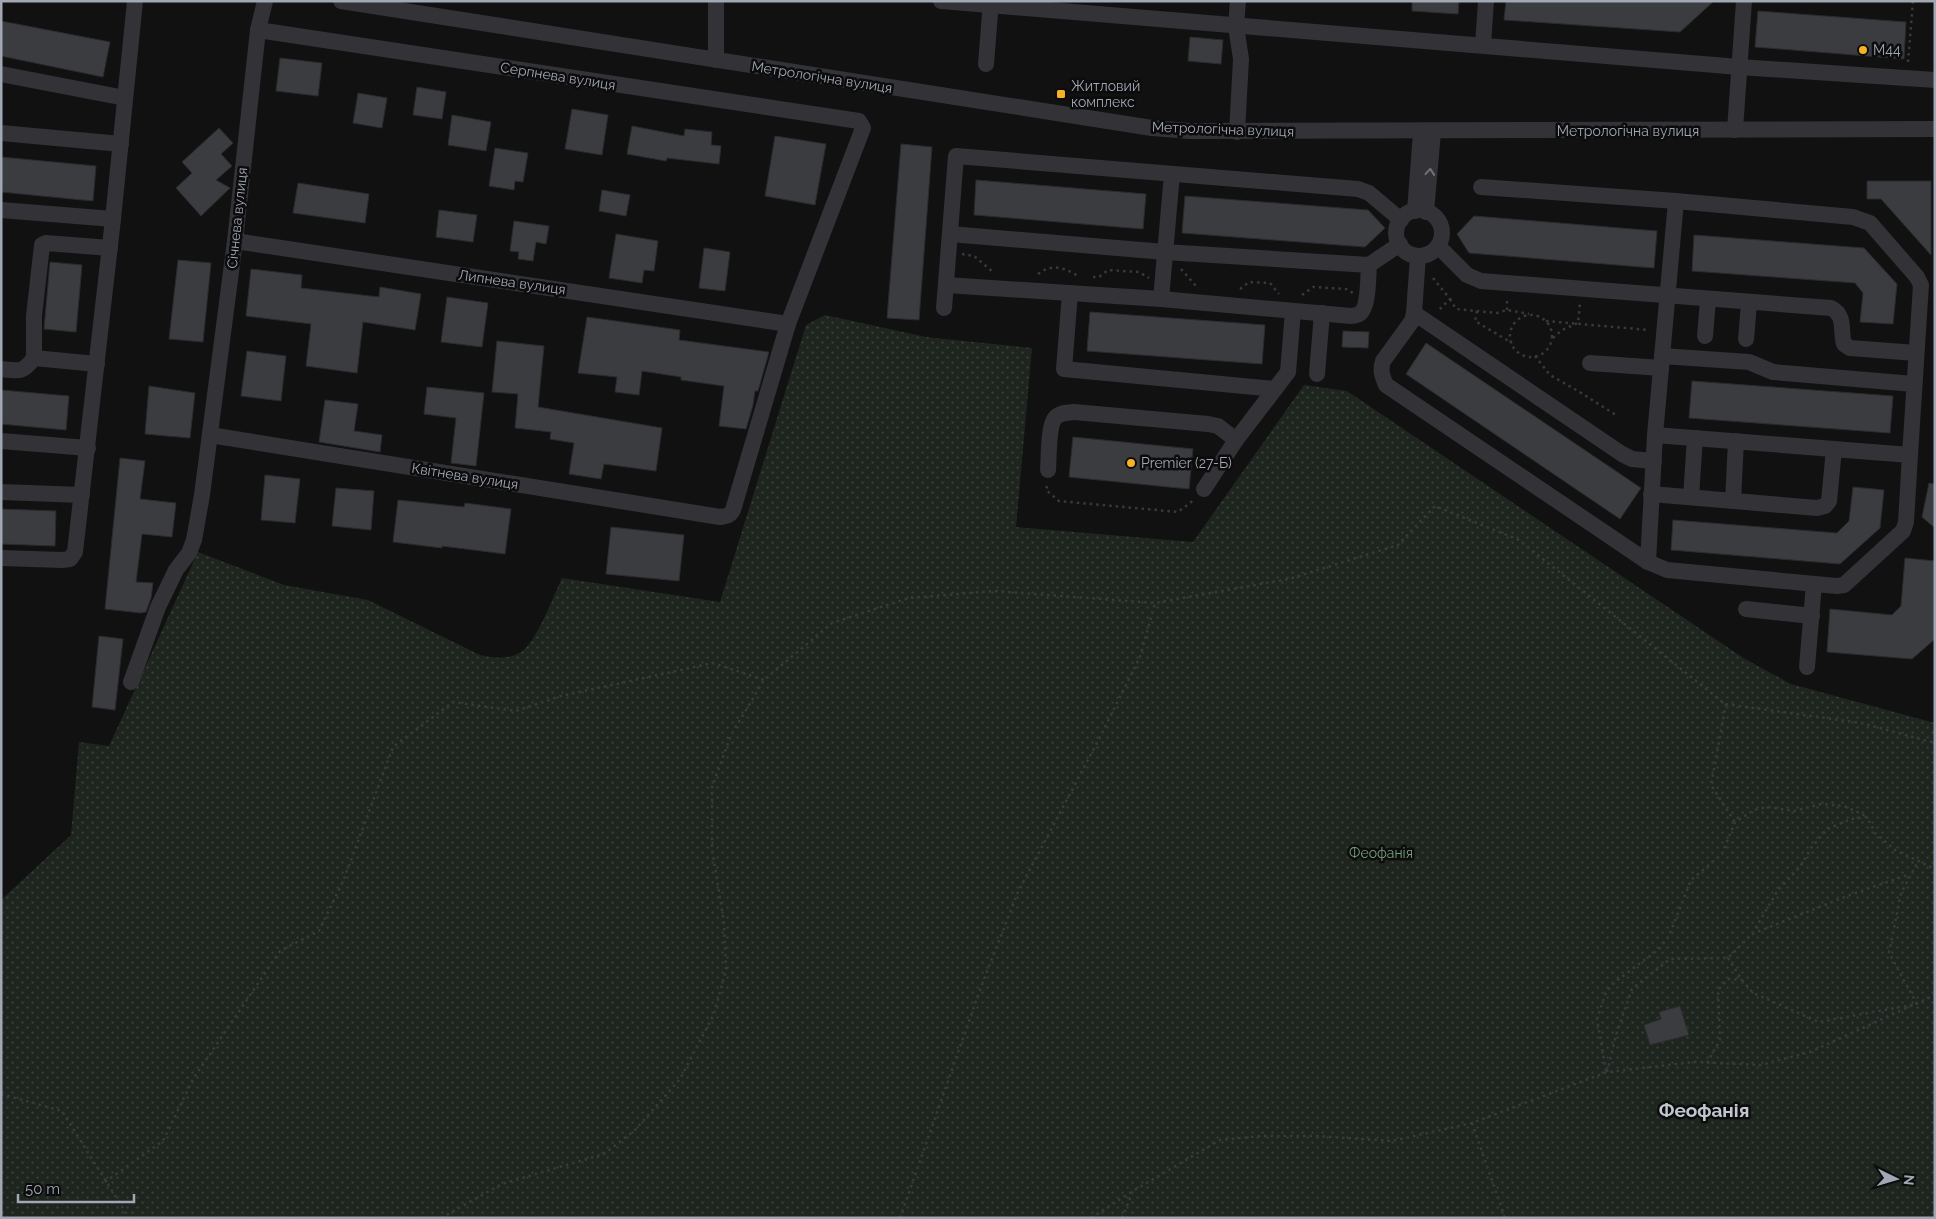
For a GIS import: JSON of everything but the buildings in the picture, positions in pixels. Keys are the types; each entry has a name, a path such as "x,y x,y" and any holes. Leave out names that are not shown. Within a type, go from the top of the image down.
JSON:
{"street":[{"path":"1,558 70,559 75,552 110,248 135,1"},
{"name":"Січнева вулиця","path":"131,682 158,607 176,570 189,553 194,540 210,435 235,241 258,30 265,1"},
{"name":"Метрологічна вулиця","path":"340,1 1152,128 1237,132 1935,129"},
{"path":"716,1 716,60"},
{"path":"941,1 991,3 1236,26 1739,67 1935,80"},
{"path":"1237,132 1241,59 1236,26 1238,1"},
{"path":"1483,45 1486,1"},
{"path":"1735,130 1744,1"},
{"path":"986,64 991,3"},
{"name":"Серпнева вулиця","path":"258,30 859,122 863,128 788,324"},
{"path":"1,74 125,98"},
{"path":"1421,211 1427,132"},
{"path":"1,133 121,144"},
{"path":"944,308 956,156 1358,189 1369,194 1401,220"},
{"path":"1161,299 1172,174"},
{"path":"1418,256 1414,313 1412,321 1383,361 1381,368 1382,377 1386,385 1648,562 1667,570 1814,584 1844,585 1903,531 1906,522 1921,285 1917,277 1870,223 1854,217 1676,201 1481,187"},
{"path":"1648,562 1655,435 1676,201"},
{"path":"1,210 113,219"},
{"path":"1421,211 1433,215 1441,227 1442,234 1438,246 1430,253 1418,256 1408,253 1400,244 1396,233 1397,226 1406,215 1421,211"},
{"path":"950,234 1165,252 1369,265 1400,244"},
{"name":"Липнева вулиця","path":"235,241 788,324"},
{"path":"1,369 17,371 26,368 34,358 34,316 42,245 46,243 110,248"},
{"path":"1438,246 1472,279 1667,297 1831,308 1840,316 1844,344 1850,348 1916,353"},
{"path":"946,285 1161,299 1351,316 1359,314 1364,310 1369,265"},
{"path":"1070,293 1064,370 1275,389"},
{"path":"1705,336 1708,300"},
{"path":"1746,339 1749,303"},
{"path":"1204,489 1236,440 1288,372 1293,311"},
{"path":"1317,374 1322,313"},
{"path":"1414,313 1622,454 1632,459 1654,461"},
{"name":"Квітнева вулиця","path":"210,435 720,517 731,514 733,510 788,324"},
{"path":"34,358 97,364"},
{"path":"1590,363 1749,362 1774,372 1914,384"},
{"path":"1048,470 1051,429 1055,419 1063,413 1208,424 1218,426 1236,440"},
{"path":"1655,435 1910,455"},
{"path":"1691,497 1695,438"},
{"path":"1,441 88,448"},
{"path":"1733,501 1736,441"},
{"path":"1652,494 1817,508 1825,506 1830,501 1834,449"},
{"path":"1,492 82,495"},
{"path":"1807,667 1814,584"},
{"path":"1746,609 1812,616"}],"path":[{"path":"1907,79 1913,1"},
{"path":"948,253 974,256 993,272 1001,276"},
{"path":"1033,278 1045,268 1066,268 1080,277"},
{"path":"1180,268 1201,292"},
{"path":"1090,277 1099,277 1108,270 1139,272 1154,280"},
{"path":"1428,271 1456,309 1497,313 1507,310 1534,315 1546,320 1653,331"},
{"path":"1239,290 1249,282 1270,283 1280,295"},
{"path":"1300,296 1313,287 1346,289 1355,294"},
{"path":"1578,324 1581,290"},
{"path":"1437,313 1450,299"},
{"path":"1477,311 1475,321 1512,344 1521,354 1535,356 1546,350 1552,339 1562,330 1578,324"},
{"path":"1512,344 1512,329 1515,323 1520,318 1534,315"},
{"path":"1546,320 1552,332 1552,339"},
{"path":"1535,356 1550,375 1616,415"},
{"path":"1048,470 1046,490 1059,501 1178,512 1192,502 1204,489"},
{"path":"441,1218 502,1184 604,1154 635,1130 680,1080 714,1014 726,970 724,923 712,849 712,787 731,735 764,680 832,623 909,598 994,591 1155,604 1289,579 1398,545 1434,506 1519,540 1726,704 1861,723 1935,742"},
{"path":"900,1218 981,987 1018,892 1140,657 1155,604"},
{"path":"106,1182 163,1140 193,1079 280,951 319,932 344,880 393,747 453,702 516,711 561,696 713,663 764,680"},
{"path":"1726,704 1711,785 1735,822"},
{"path":"1607,1072 1597,1019 1606,992 1614,982 1659,949 1669,936 1691,880 1722,854 1735,822 1754,810 1767,807 1794,811 1821,804 1844,806 1868,817 1875,833 1894,850 1935,869"},
{"path":"1607,1072 1616,1035 1632,989 1670,959 1728,958 1752,934 1778,890 1800,867 1811,848 1827,829 1851,819 1868,817"},
{"path":"1917,1004 1890,953 1901,892 1918,862"},
{"path":"1752,934 1847,896 1911,874"},
{"path":"1728,958 1753,993 1819,1022 1917,1004"},
{"path":"1706,1063 1720,1040 1718,990 1728,979 1742,980"},
{"path":"1091,1218 1133,1190 1220,1140 1263,1136 1316,1136 1392,1142 1472,1123 1607,1072 1695,1062 1761,1065 1810,1052 1935,995"},
{"path":"1,1094 62,1111 129,1218"},
{"path":"1472,1123 1505,1218"},
{"path":"1122,1218 1133,1190"}],"green space":[{"name":"Феофанія","path":"825,315 926,337 1032,348 1016,527 1193,542 1304,385 1347,391 1745,659 1791,684 1935,723 1935,1218 1,1218 1,900 71,835 79,742 109,746 198,552 284,585 368,600 480,655 496,657 516,655 527,647 533,639 562,578 720,602 806,325"}],"place":[{"name":"M44","path":"1863,50"},
{"name":"Житловий комплекс","path":"1061,94"},
{"name":"Premier (27-Б)","path":"1131,463"}],"district":[{"name":"Феофанія","path":"1704,1110"}]}
